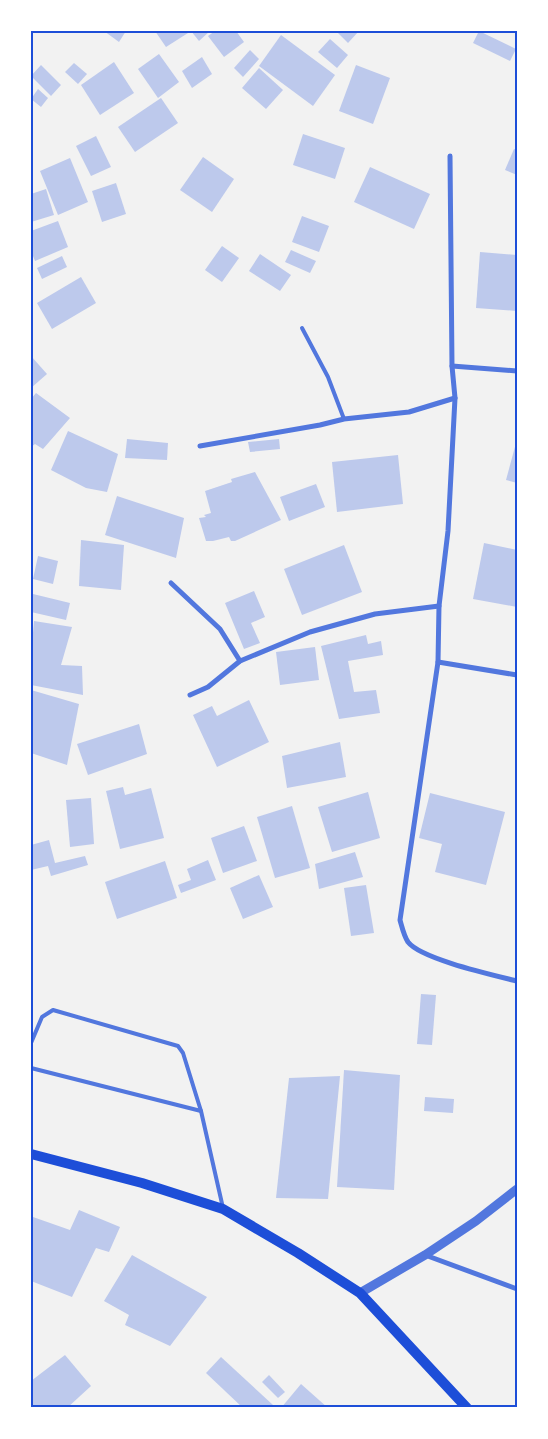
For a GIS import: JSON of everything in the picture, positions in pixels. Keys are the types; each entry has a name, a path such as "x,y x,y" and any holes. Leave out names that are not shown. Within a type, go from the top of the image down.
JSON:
{"main road":[{"path":"31,1154 142,1183 223,1209 298,1253 360,1293 467,1408"}],"street":[{"path":"450,156 452,366 455,398 448,531 439,606 438,662 400,920 407,941 416,949 453,964 517,981"},
{"path":"452,366 517,371"},
{"path":"200,446 344,419 410,412 455,398"},
{"path":"171,583 220,629 240,661"},
{"path":"190,695 208,687 240,661 310,632 375,614 439,606"},
{"path":"438,662 517,675"},
{"path":"360,1293 476,1221 517,1189"},
{"path":"424,1255 517,1289"}],"lane":[{"path":"302,328 328,377 344,419"},
{"path":"31,1043 42,1017 53,1010 178,1046 183,1053 202,1111 223,1209"},
{"path":"31,1068 202,1111"}],"building":[{"path":"104,31 126,31 119,42"},
{"path":"155,31 187,31 188,33 166,47"},
{"path":"191,31 210,31 199,41"},
{"path":"215,31 236,31 244,42 224,57 208,36"},
{"path":"336,31 359,31 348,43"},
{"path":"479,31 516,49 510,61 473,43"},
{"path":"281,35 335,75 313,106 259,66"},
{"path":"330,39 348,55 337,68 318,52"},
{"path":"250,50 259,59 243,77 234,68"},
{"path":"159,54 179,82 158,98 138,69"},
{"path":"202,57 212,74 192,88 182,71"},
{"path":"114,62 134,93 100,115 81,85"},
{"path":"74,63 87,74 78,84 65,72"},
{"path":"41,65 61,85 51,96 31,76"},
{"path":"356,65 390,78 373,124 339,111"},
{"path":"259,68 283,90 266,109 242,88"},
{"path":"38,89 48,98 41,107 31,99"},
{"path":"161,98 178,123 135,152 118,127"},
{"path":"303,134 345,148 335,179 293,165"},
{"path":"96,136 111,167 91,176 76,146"},
{"path":"514,149 517,150 517,175 505,170"},
{"path":"203,157 234,179 212,212 180,190"},
{"path":"70,158 88,202 58,215 40,171"},
{"path":"370,167 430,194 414,229 354,202"},
{"path":"116,183 126,214 102,222 92,191"},
{"path":"46,189 54,215 31,222 31,194"},
{"path":"302,216 329,226 319,252 292,242"},
{"path":"58,221 68,247 35,261 31,251 31,231"},
{"path":"222,246 239,258 222,282 205,270"},
{"path":"291,250 316,261 310,273 285,262"},
{"path":"480,252 517,255 517,311 476,308"},
{"path":"260,254 291,275 280,291 249,271"},
{"path":"62,256 67,267 42,279 37,268"},
{"path":"81,277 96,303 52,329 37,303"},
{"path":"31,356 47,374 31,388"},
{"path":"36,393 70,418 43,449 35,444 31,447 31,399"},
{"path":"68,431 118,454 107,492 86,488 51,470"},
{"path":"127,439 168,443 167,460 125,458"},
{"path":"279,439 280,449 250,452 248,442"},
{"path":"517,443 517,483 506,480"},
{"path":"398,455 403,504 337,512 332,462"},
{"path":"255,472 281,520 235,541 231,541 229,537 206,541 199,518 206,517 204,515 211,513 205,491 232,482 231,479"},
{"path":"316,484 325,507 289,521 280,497"},
{"path":"117,496 184,518 176,558 105,535"},
{"path":"81,540 124,545 121,590 79,586"},
{"path":"484,543 517,550 517,607 473,599"},
{"path":"344,545 362,592 302,615 284,569"},
{"path":"38,556 58,561 53,584 33,579"},
{"path":"254,591 265,617 251,623 260,643 244,649 225,603"},
{"path":"33,594 70,603 66,620 31,612"},
{"path":"34,621 72,627 61,665 82,666 83,695 31,685"},
{"path":"366,635 368,644 381,641 383,655 348,661 354,692 376,690 380,713 339,719 321,646"},
{"path":"315,647 319,680 280,685 276,652"},
{"path":"31,690 79,704 67,765 31,753"},
{"path":"249,700 269,742 217,767 193,715 212,706 217,716"},
{"path":"139,724 147,754 88,775 77,744"},
{"path":"340,742 346,777 287,788 282,756"},
{"path":"123,787 125,795 151,788 164,838 120,849 106,791"},
{"path":"368,792 380,838 332,852 318,807"},
{"path":"430,793 505,812 486,885 435,872 442,844 419,838"},
{"path":"91,798 94,844 70,847 66,800"},
{"path":"292,806 310,868 275,878 257,817"},
{"path":"244,826 257,861 223,873 211,838"},
{"path":"49,840 55,863 85,856 88,865 51,876 48,866 31,870 31,845"},
{"path":"355,852 363,877 319,889 315,864"},
{"path":"208,860 216,880 181,893 178,885 191,880 187,869"},
{"path":"165,861 177,898 117,919 105,882"},
{"path":"259,875 273,907 243,919 230,888"},
{"path":"366,885 374,933 351,936 344,888"},
{"path":"421,994 436,995 432,1045 417,1044"},
{"path":"344,1070 400,1075 394,1190 337,1187"},
{"path":"340,1076 328,1199 276,1198 289,1078"},
{"path":"425,1097 454,1099 453,1113 424,1111"},
{"path":"79,1210 120,1227 109,1252 96,1248 72,1297 31,1281 31,1220 33,1217 70,1230"},
{"path":"132,1255 207,1297 170,1346 125,1325 129,1315 104,1301"},
{"path":"65,1355 91,1386 67,1408 31,1408 31,1381"},
{"path":"221,1357 273,1405 271,1408 243,1408 206,1373"},
{"path":"269,1375 285,1392 278,1398 262,1382"},
{"path":"301,1384 328,1408 281,1408"}]}
